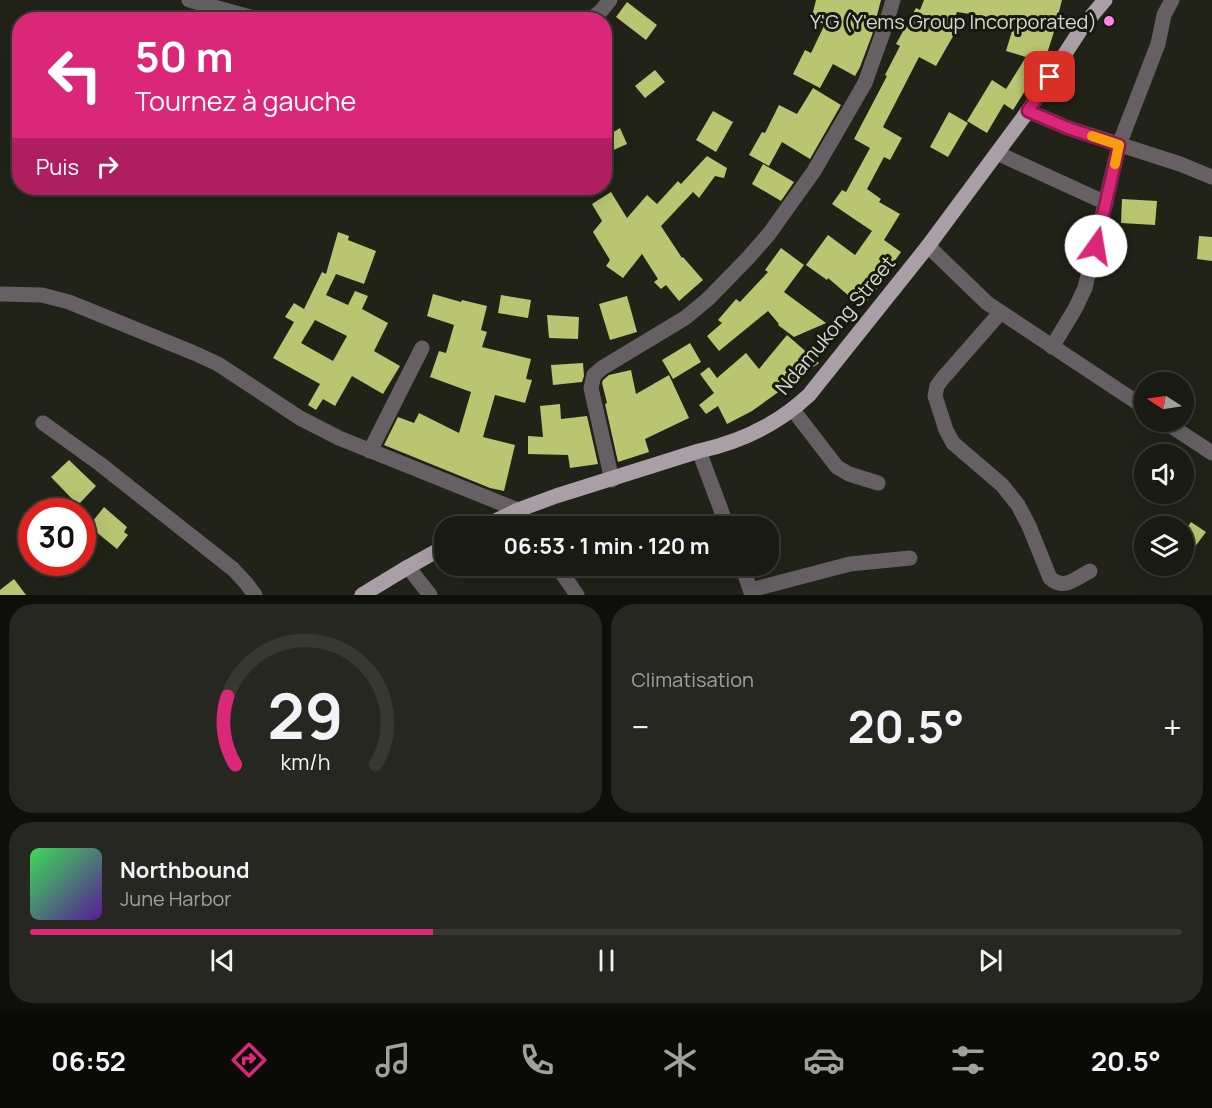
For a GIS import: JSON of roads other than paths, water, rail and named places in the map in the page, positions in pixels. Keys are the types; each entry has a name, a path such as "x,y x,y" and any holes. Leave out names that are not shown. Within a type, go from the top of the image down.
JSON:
{"main road":[{"name":"Ndamukong Street","path":"506,516 556,496 720,446 757,432 793,410 809,395 928,246 1028,111 1083,26 1105,0"},
{"path":"362,595 434,552"}],"street":[{"path":"189,0 232,12"},
{"path":"599,12 609,0"},
{"path":"612,480 591,388 594,375 685,318 708,299 769,234 814,171 865,83 893,0"},
{"path":"1052,347 1085,288 1119,145 1154,54 1164,15 1172,0"},
{"path":"1028,111 1068,128 1180,164 1212,177"},
{"path":"997,153 1106,203"},
{"path":"928,246 966,285 1000,313 1134,400"},
{"path":"0,294 42,295 69,302 194,353 218,364 300,418 339,438 518,510 522,516"},
{"path":"1000,313 937,386 935,396 946,430 953,443 1002,485 1018,505 1050,578 1056,583 1066,584 1090,571"},
{"path":"370,451 422,348"},
{"path":"793,410 837,467 849,474 878,483"},
{"path":"43,423 109,471 233,569 255,595"},
{"path":"1180,432 1212,453"},
{"path":"699,451 723,516"},
{"path":"746,576 752,592 850,564 910,558"},
{"path":"408,567 430,595"},
{"path":"564,576 577,595"}],"place":[{"name":"Y'G (Y'ems Group Incorporated)","path":"1109,21"}]}
